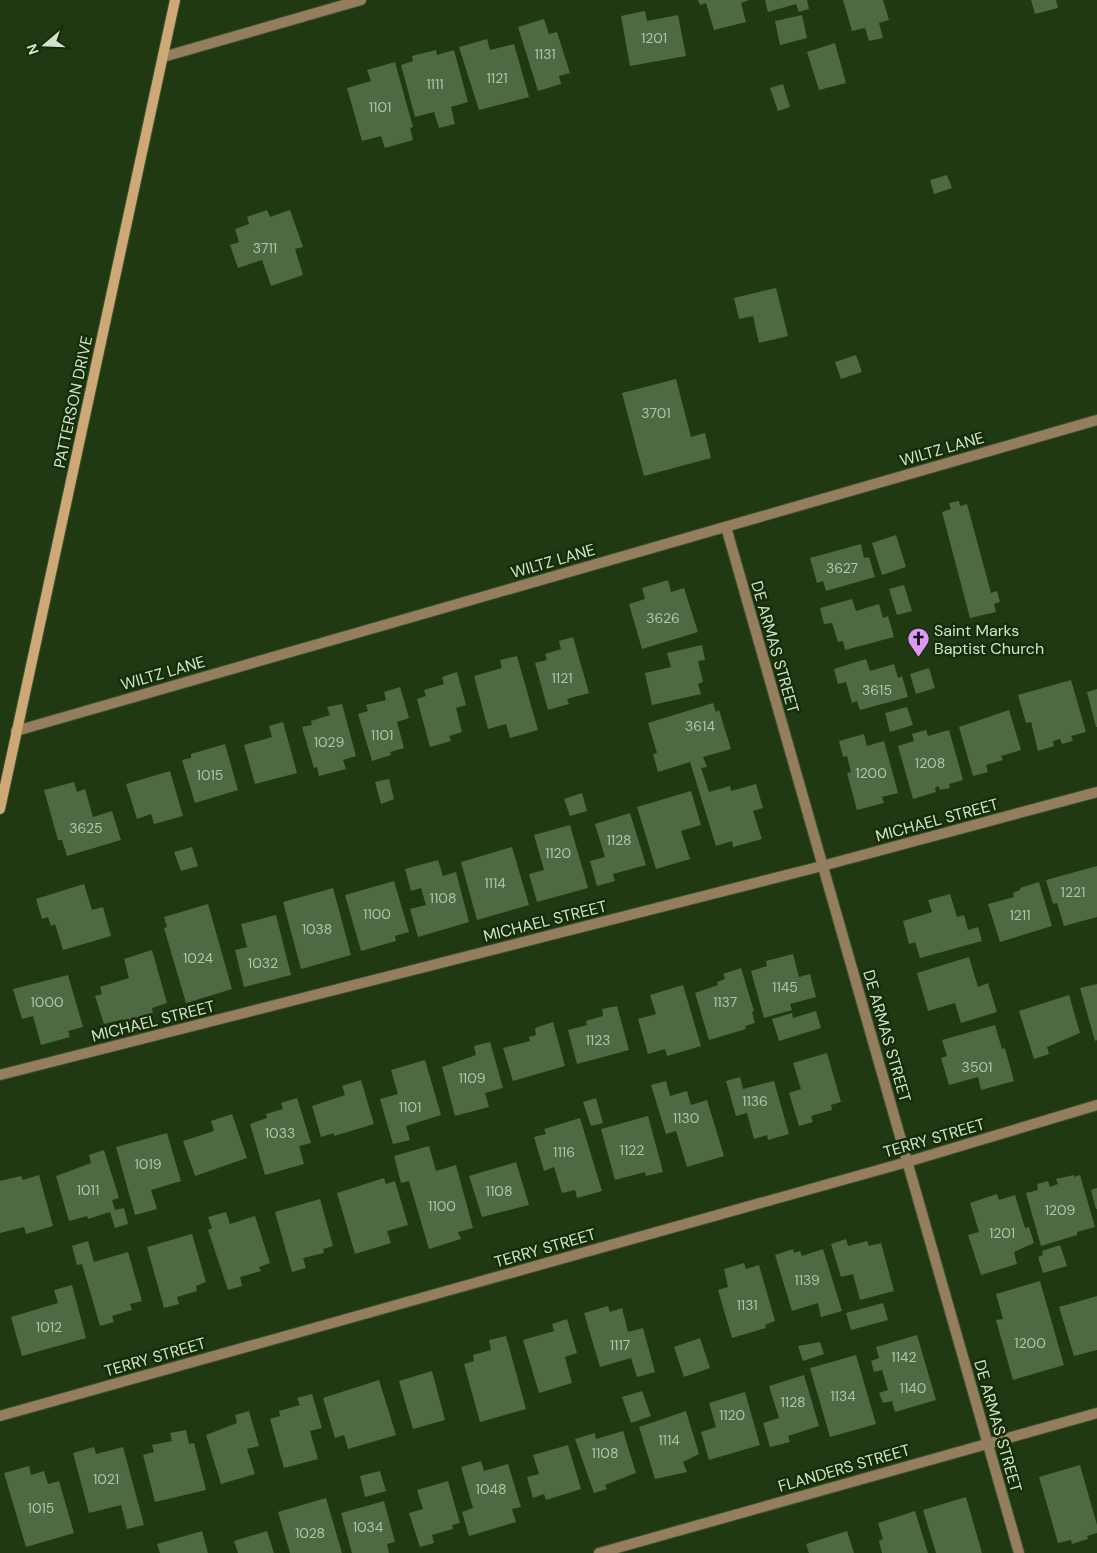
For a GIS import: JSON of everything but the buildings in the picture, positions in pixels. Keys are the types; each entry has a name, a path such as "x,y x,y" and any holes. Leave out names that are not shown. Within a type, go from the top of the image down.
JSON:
{"street":[{"name":"PATTERSON DRIVE","path":"0,810 175,0"},
{"path":"164,57 361,0"},
{"name":"WILTZ LANE","path":"16,731 1097,420"},
{"name":"DE ARMAS STREET","path":"726,528 1019,1553"},
{"name":"MICHAEL STREET","path":"0,1075 822,866 1097,792"},
{"name":"TERRY STREET","path":"0,1416 907,1162 1097,1105"},
{"name":"FLANDERS STREET","path":"599,1553 1097,1413"}],"place":[{"name":"Saint Marks Baptist Church","path":"918,658"}]}
